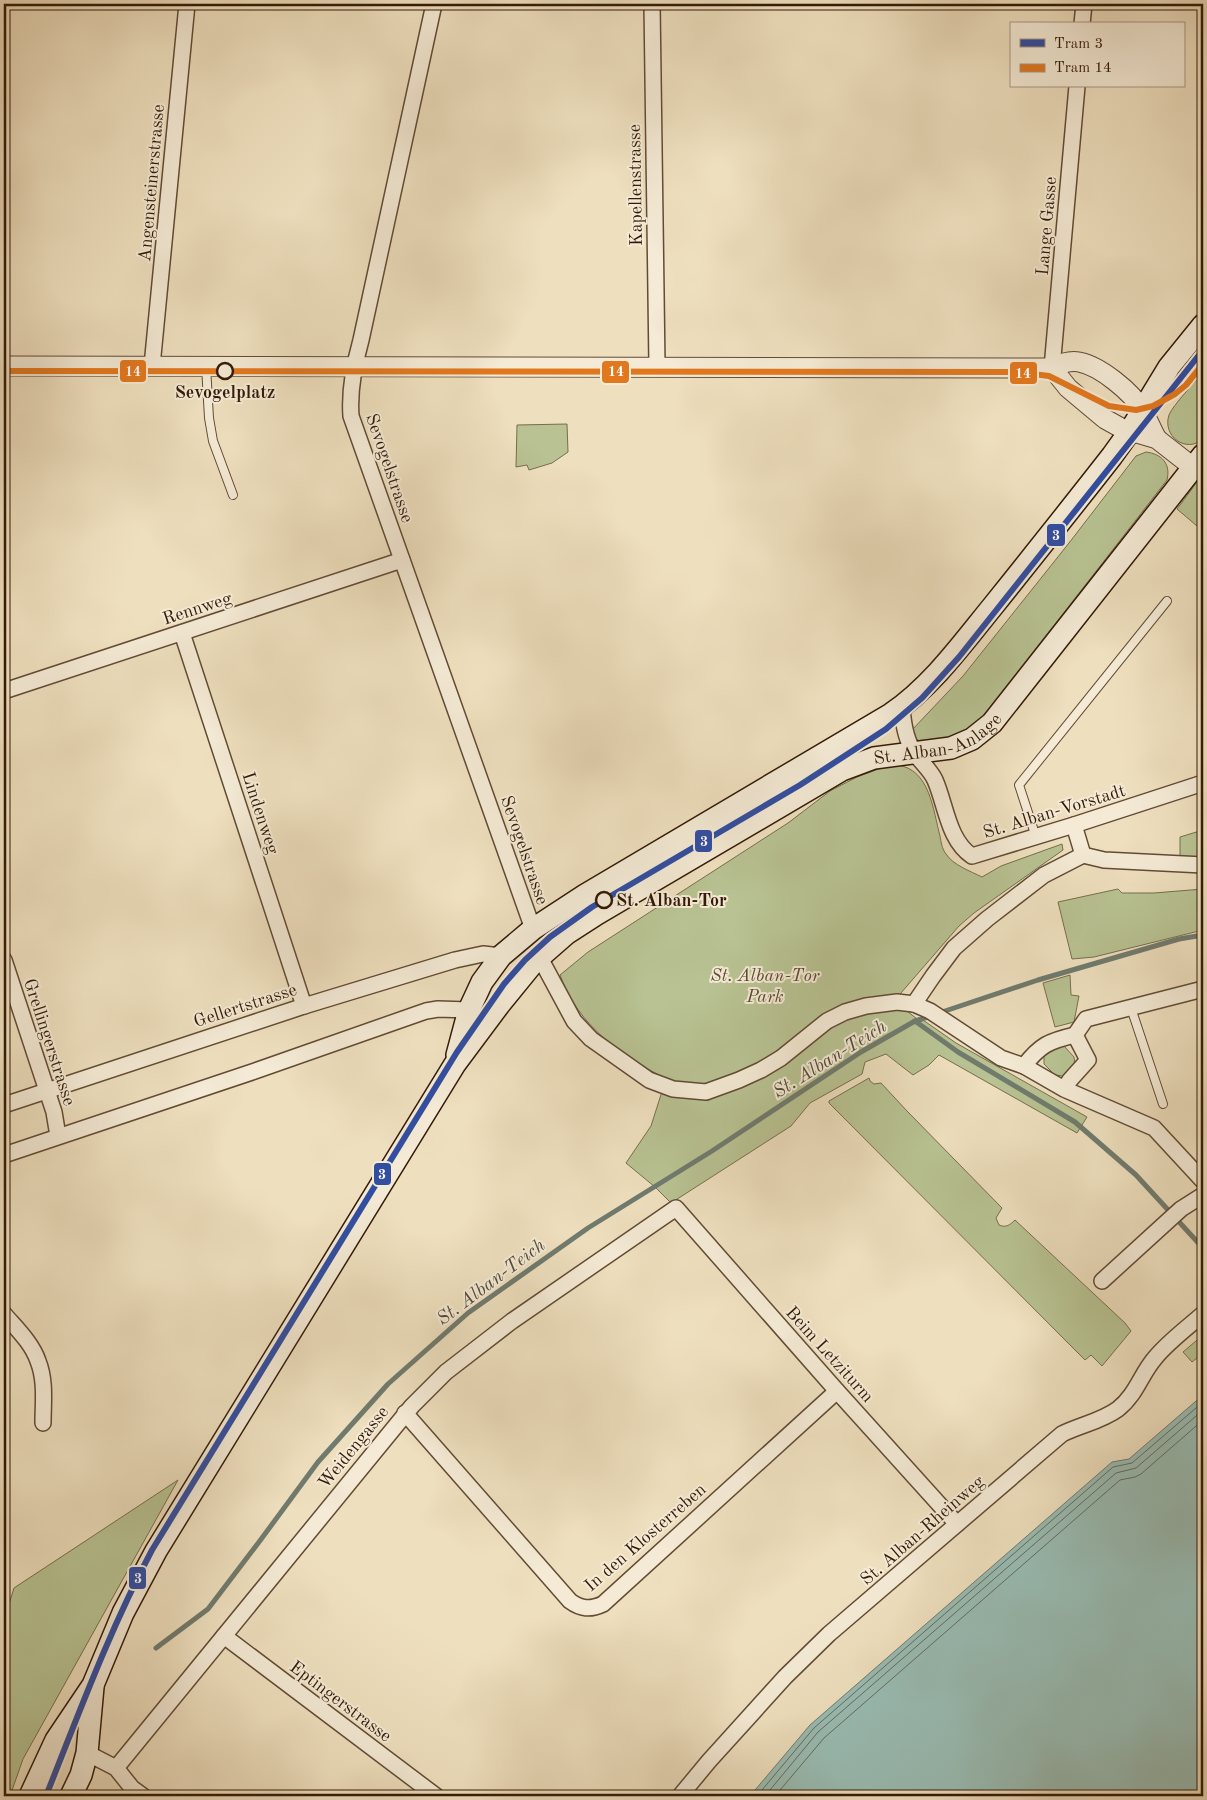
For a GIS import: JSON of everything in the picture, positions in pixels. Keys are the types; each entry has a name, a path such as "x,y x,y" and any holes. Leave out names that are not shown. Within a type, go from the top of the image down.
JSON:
{"main road":[{"name":"St. Alban-Anlage","path":"455,1064 469,1010 490,968 533,929 585,895 902,707 953,656 1130,432 1169,367 1203,326"},
{"name":"St. Alban-Anlage","path":"455,1064 539,956 566,934 597,914 842,770 874,758 896,754 937,751 961,745 992,723 1200,466"},
{"path":"501,956 539,956 533,929"},
{"path":"501,956 509,968 514,986"},
{"path":"469,1010 485,1010 499,1005"},
{"path":"30,1796 56,1740 93,1685 127,1606 156,1551 455,1064"},
{"path":"71,1796 81,1775 87,1753 93,1685"},
{"path":"56,1740 87,1753"}],"street":[{"name":"Angensteinerstrasse","path":"152,366 187,4"},
{"name":"Sevogelstrasse","path":"434,4 354,367 350,404 351,416 533,929"},
{"name":"Kapellenstrasse","path":"652,4 657,366"},
{"path":"1082,22 1084,4"},
{"name":"Lange Gasse","path":"1052,368 1076,88"},
{"path":"4,366 1052,368 1070,362 1079,362 1089,365 1106,375 1128,392 1143,411 1157,439"},
{"path":"1052,368 1068,388 1105,419 1130,432 1157,439 1200,466"},
{"name":"Rennweg","path":"4,691 402,560"},
{"name":"Lindenweg","path":"182,633 304,1006"},
{"name":"St. Alban-Vorstadt","path":"902,707 904,725 914,753 934,778 955,836 964,850 972,856 1074,825 1203,782"},
{"name":"St. Alban-Vorstadt","path":"934,778 938,767 937,751"},
{"path":"1074,825 1083,855"},
{"path":"914,1004 954,948 987,918 1044,874 1083,855 1104,860 1203,864"},
{"name":"Gellertstrasse","path":"4,1105 304,1006 470,956 492,954 501,956"},
{"path":"539,956 574,1021 591,1040 649,1080 673,1089 706,1092 739,1080 781,1058 828,1021 845,1012 884,1003 914,1004 930,1011 1001,1058 1024,1066 1064,1089 1154,1128 1203,1181"},
{"name":"Grellingerstrasse","path":"4,960 54,1112 58,1136"},
{"path":"1024,1066 1036,1051 1054,1040 1075,1035 1086,1019 1203,989"},
{"path":"4,1155 255,1071 426,1011 438,1009 469,1010"},
{"path":"1064,1089 1088,1060 1075,1035"},
{"path":"1102,1281 1181,1209 1203,1195"},
{"name":"Beim Letziturm","path":"676,1208 957,1524"},
{"name":"Weidengasse","path":"116,1768 405,1413 446,1372 512,1321 676,1208"},
{"path":"4,1314 24,1336 38,1361 44,1395 43,1423"},
{"name":"St. Alban-Rheinweg","path":"680,1796 785,1676 829,1634 1062,1434 1105,1417 1119,1408 1134,1392 1154,1359 1203,1314"},
{"name":"In den Klosterreben","path":"405,1413 570,1601 580,1607 595,1608 603,1604 837,1391"},
{"name":"Eptingerstrasse","path":"224,1636 436,1796"},
{"path":"87,1753 116,1768 132,1788 142,1796"}],"lane":[{"path":"206,366 209,418 213,441 232,495"},
{"path":"1036,837 1019,785 1167,601"},
{"path":"1131,1008 1163,1104"}],"green space":[{"path":"1203,373 1203,439 1190,445 1183,444 1172,436 1169,430 1169,415 1179,400"},
{"path":"567,424 568,452 552,463 529,470 527,465 516,467 517,425"},
{"path":"1146,452 1157,455 1164,461 1168,469 1167,480 996,700 997,706 954,740 921,743 915,737 912,730 963,676 1136,456"},
{"path":"1203,474 1203,531 1177,509"},
{"name":"St. Alban-Tor Park","path":"897,765 908,768 917,774 923,782 932,803 941,843 949,858 957,865 982,877 1001,866 1062,844 1063,850 974,913 959,926 894,1001 921,1022 923,1020 956,1043 1087,1117 1077,1133 939,1055 929,1065 913,1075 886,1054 865,1062 862,1074 810,1103 791,1126 671,1203 626,1163 651,1126 666,1079 633,1060 603,1037 578,1010 560,975 588,952 788,823 830,791 857,777 884,767"},
{"path":"1203,830 1203,859 1180,859 1180,837"},
{"path":"1118,889 1122,893 1154,893 1203,889 1203,930 1094,957 1072,959 1058,902"},
{"path":"1070,975 1071,995 1079,996 1074,1022 1055,1027 1043,983"},
{"path":"1056,1045 1064,1046 1074,1057 1075,1065 1063,1076 1055,1075 1044,1064 1044,1057"},
{"path":"869,1078 874,1084 881,1083 1002,1208 996,1218 999,1225 1008,1226 1015,1220 1125,1323 1131,1331 1102,1366 1091,1355 1085,1360 829,1103 829,1101"},
{"path":"1203,1335 1203,1353 1192,1362 1183,1352"},
{"path":"178,1480 23,1759 10,1796 4,1796 4,1620 14,1588"}],"water":[{"path":"1203,1395 1203,1796 750,1796 810,1725 1112,1462 1129,1459"}],"waterway":[{"name":"St. Alban-Teich","path":"939,1013 1038,980 1179,939 1203,935"},
{"name":"St. Alban-Teich","path":"915,1021 931,1016"},
{"name":"St. Alban-Teich","path":"156,1648 208,1609 318,1462 388,1384 468,1313 588,1228 712,1151 861,1052 915,1021 958,1052 1075,1122 1136,1175 1203,1248"}],"tram line":[{"name":"3","path":"46,1796 122,1610 152,1550 457,1052 504,984 525,960 550,937 592,907 800,785 886,729 922,698 959,657 1203,350"},
{"name":"14","path":"4,371 1017,372 1049,376 1109,406 1136,410 1153,406 1175,394 1186,385 1203,364"}],"place":[{"name":"Sevogelplatz","path":"225,371"},
{"name":"St. Alban-Tor","path":"604,900"}]}
